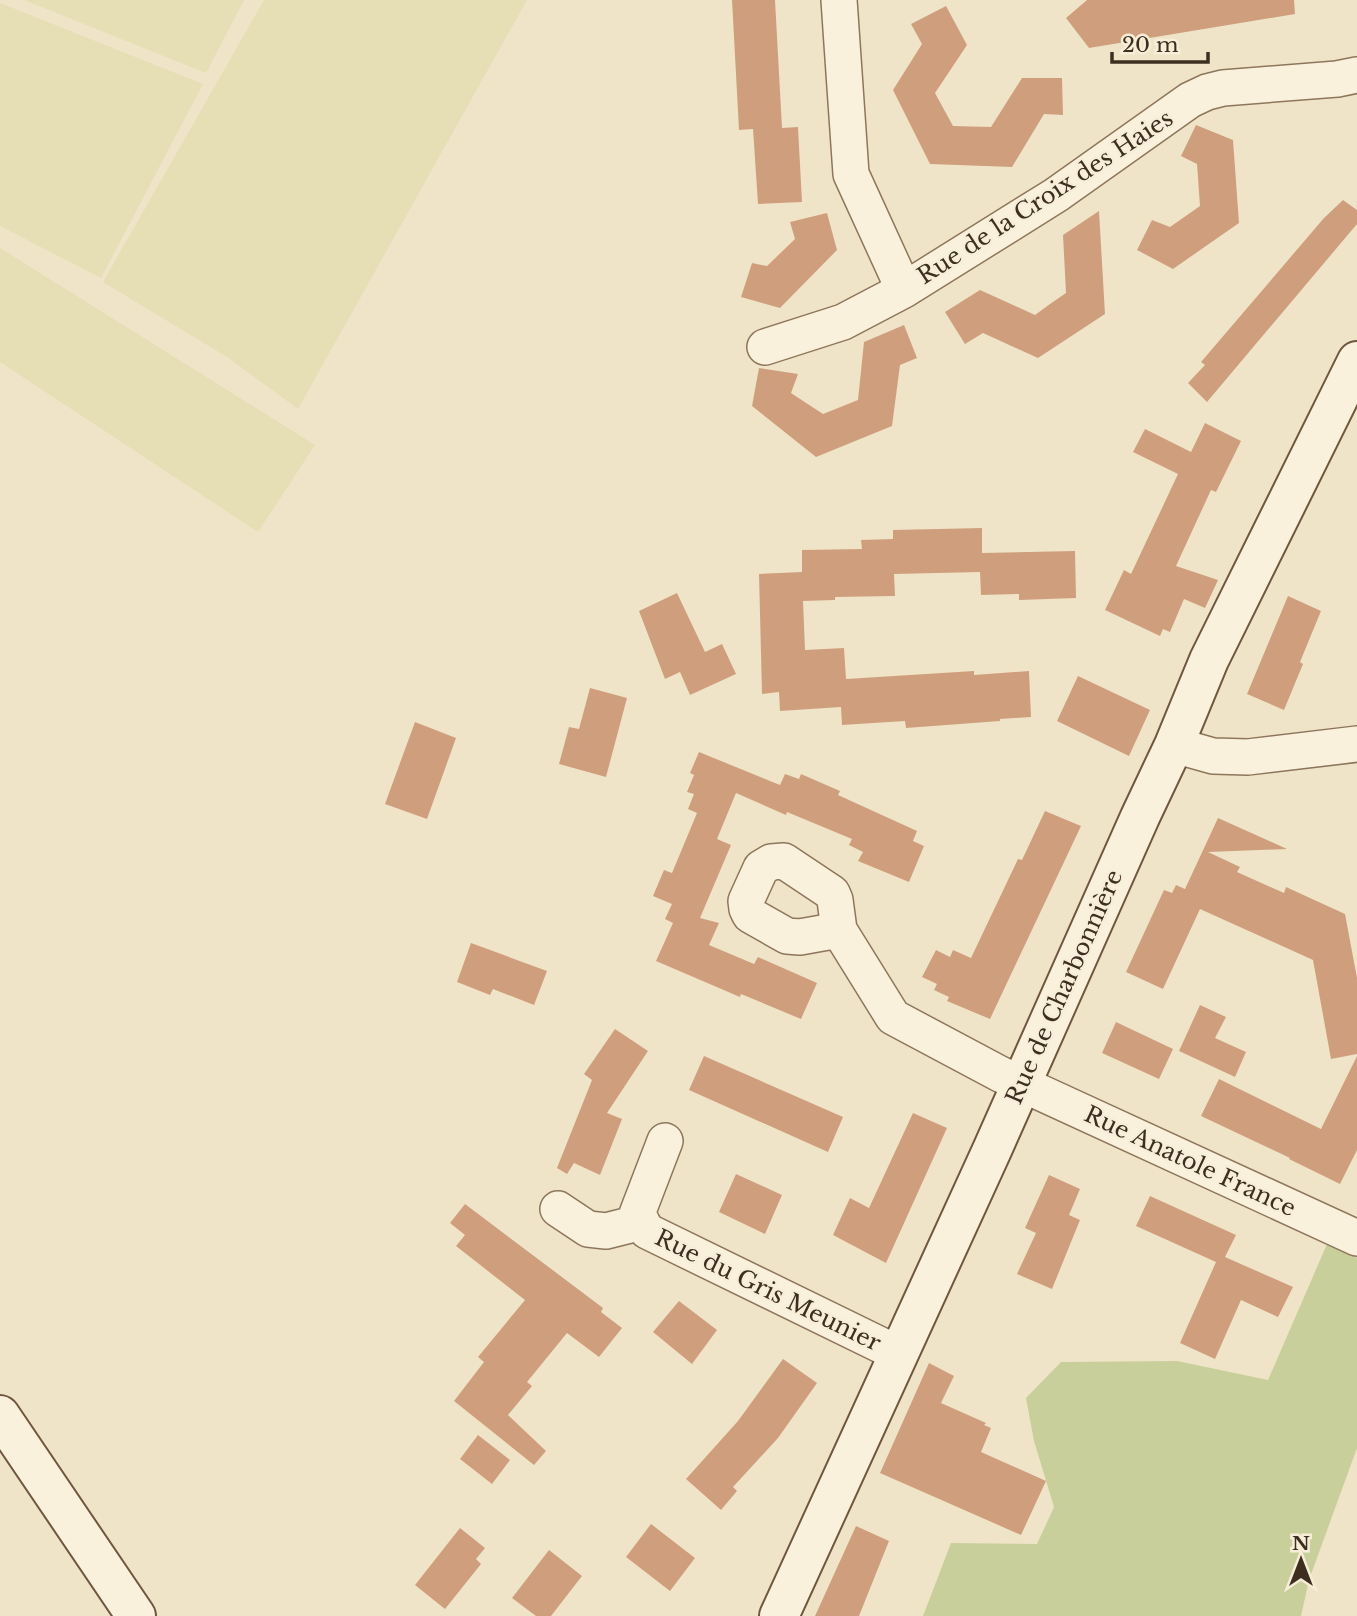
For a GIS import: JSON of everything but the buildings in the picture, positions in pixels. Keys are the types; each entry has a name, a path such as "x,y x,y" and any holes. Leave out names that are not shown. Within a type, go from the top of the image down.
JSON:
{"street":[{"name":"Rue de la Croix des Haies","path":"839,0 850,174 904,290 1056,195 1190,100 1223,88 1357,75"},
{"path":"765,347 843,321 904,290"},
{"name":"Rue de Charbonnière","path":"779,1616 1022,1084 1174,746 1209,660 1357,361"},
{"path":"1174,746 1213,756 1248,757 1357,744"},
{"name":"Rue Anatole France","path":"839,930 893,1017 1000,1074 1357,1238"},
{"name":"Rue du Gris Meunier","path":"665,1142 637,1214 647,1231 899,1354"},
{"name":"Rue du Gris Meunier","path":"558,1209 588,1229 606,1231 642,1222"},
{"path":"0,1415 136,1616"}],"shaded area":[{"path":"24,0 244,0 206,73"},
{"path":"264,0 527,0 298,409 227,357 103,282"},
{"path":"0,3 203,84 101,278 0,226"},
{"path":"0,248 315,445 258,532 0,362"}],"green space":[{"path":"1327,1244 1357,1258 1357,1448 1309,1580 1301,1616 923,1616 951,1543 1037,1544 1054,1507 1034,1441 1026,1398 1061,1362 1177,1361 1268,1380"}]}
